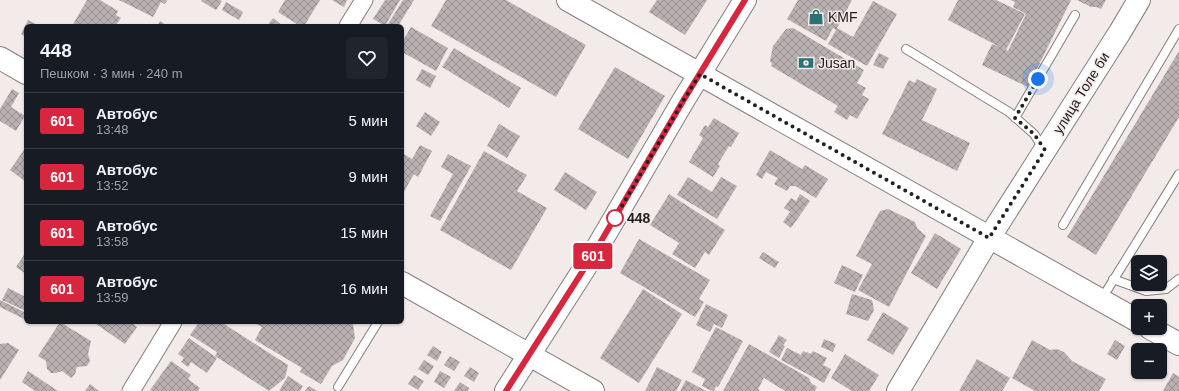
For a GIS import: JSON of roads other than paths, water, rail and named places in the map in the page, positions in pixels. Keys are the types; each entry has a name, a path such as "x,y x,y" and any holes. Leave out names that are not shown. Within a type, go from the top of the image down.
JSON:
{"main road":[{"path":"568,0 1131,317"},
{"path":"506,391 593,255 683,101 746,0"},
{"name":"улица Толе би","path":"898,391 989,238 1139,0"},
{"path":"0,58 24,72"},
{"path":"404,284 593,391"},
{"path":"1163,335 1179,344"}],"street":[{"path":"349,24 364,0"},
{"path":"131,391 171,324"}],"lane":[{"path":"1015,118 1075,15"},
{"path":"1063,225 1179,29"},
{"path":"906,50 1009,112 1034,134 1045,150"},
{"path":"1101,301 1113,279 1179,174"},
{"path":"1113,279 1146,290 1166,289 1179,279"},
{"path":"338,387 377,324"}],"place":[{"name":"KMF","path":"816,17"},
{"name":"Jusan","path":"806,63"},
{"name":"448","path":"615,218"}]}
